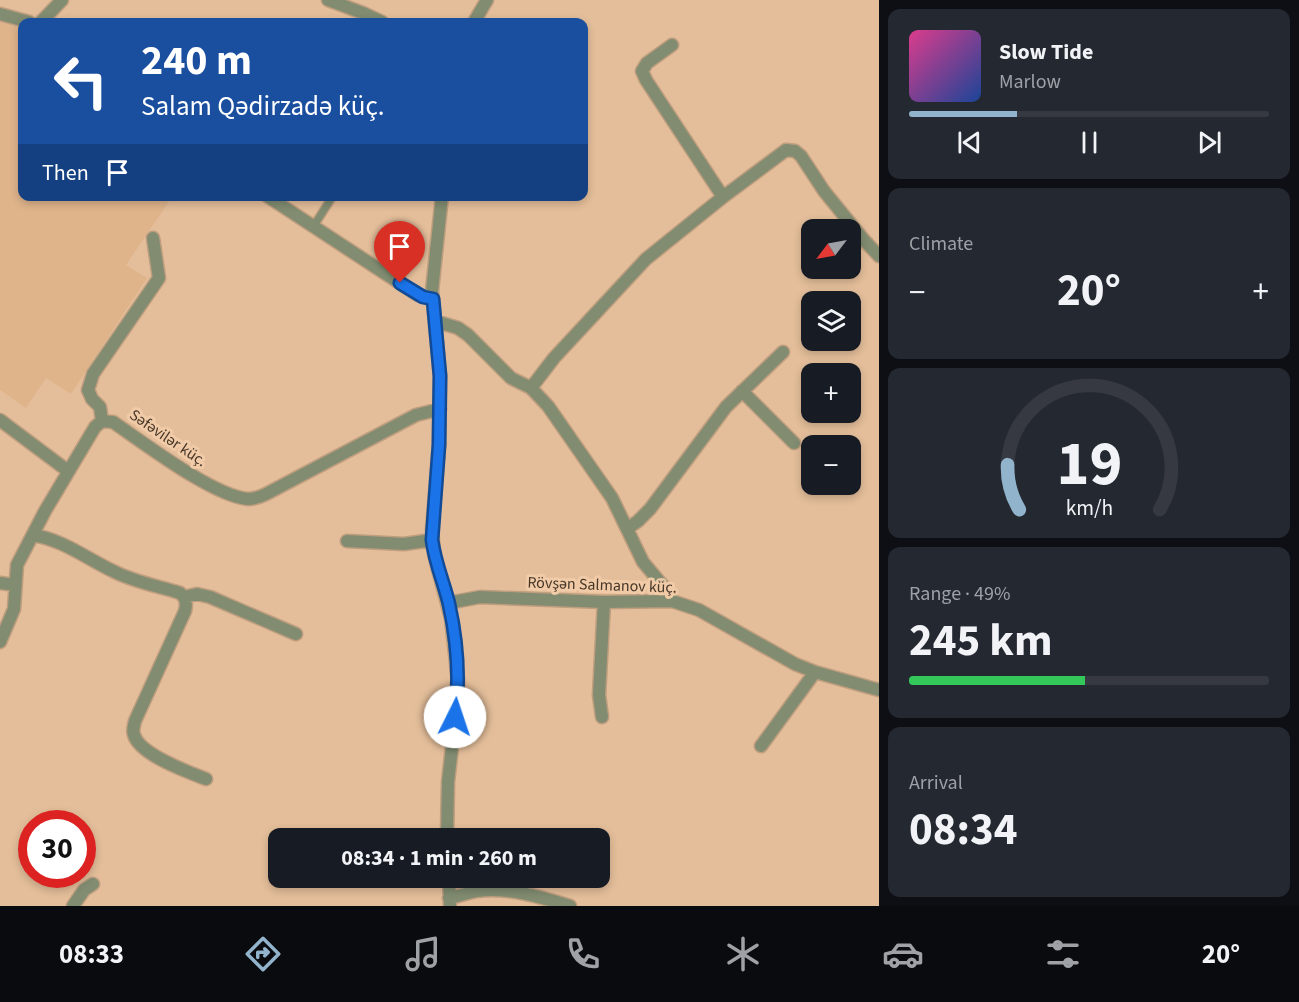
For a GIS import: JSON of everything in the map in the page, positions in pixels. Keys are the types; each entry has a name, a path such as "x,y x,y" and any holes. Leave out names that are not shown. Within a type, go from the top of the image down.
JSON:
{"street":[{"path":"45,18 62,0"},
{"path":"328,0 373,18"},
{"path":"476,18 487,0"},
{"path":"0,14 18,19"},
{"path":"672,45 647,63 642,71 723,197"},
{"path":"531,388 554,358 652,254 786,150 795,151 801,156 837,207 862,239 879,256"},
{"path":"275,201 417,295 433,299"},
{"path":"442,201 433,299 440,352 440,409 432,540 448,603 458,695 448,782 447,828"},
{"path":"102,421 100,407 92,399 88,390 93,374 159,278 153,238"},
{"path":"435,321 458,328 468,335 512,378 531,388 548,406 612,498 643,562 664,586 672,601"},
{"path":"627,529 650,509 726,407 783,352"},
{"path":"742,391 794,443"},
{"name":"Səfəvilər küç.","path":"0,642 14,609 17,565 94,427 102,421 113,422 204,482 228,493 250,499 266,495 416,415 440,409"},
{"path":"0,420 69,471"},
{"path":"33,535 63,543 115,572 180,593 184,597 185,611 132,732 145,749 172,766 206,779"},
{"path":"347,541 404,544 432,540"},
{"path":"0,583 15,585"},
{"path":"184,597 197,594 210,597 296,634"},
{"name":"Rövşən Salmanov küç.","path":"448,603 480,597 604,602 672,601 699,610 815,672 879,690"},
{"path":"602,717 599,695 604,602"},
{"path":"761,746 815,672"},
{"path":"73,906 87,888"},
{"path":"450,902 477,891 497,891 540,897 570,906"}],"lane":[{"path":"314,227 330,201"}],"shaded area":[{"path":"0,21 18,27 18,201 169,201 126,265 147,278 71,394 46,378 26,408 0,390"}],"route":[{"path":"400,283 423,297 433,299 440,352 439,445 432,540 451,618 458,680 455,717"}]}
